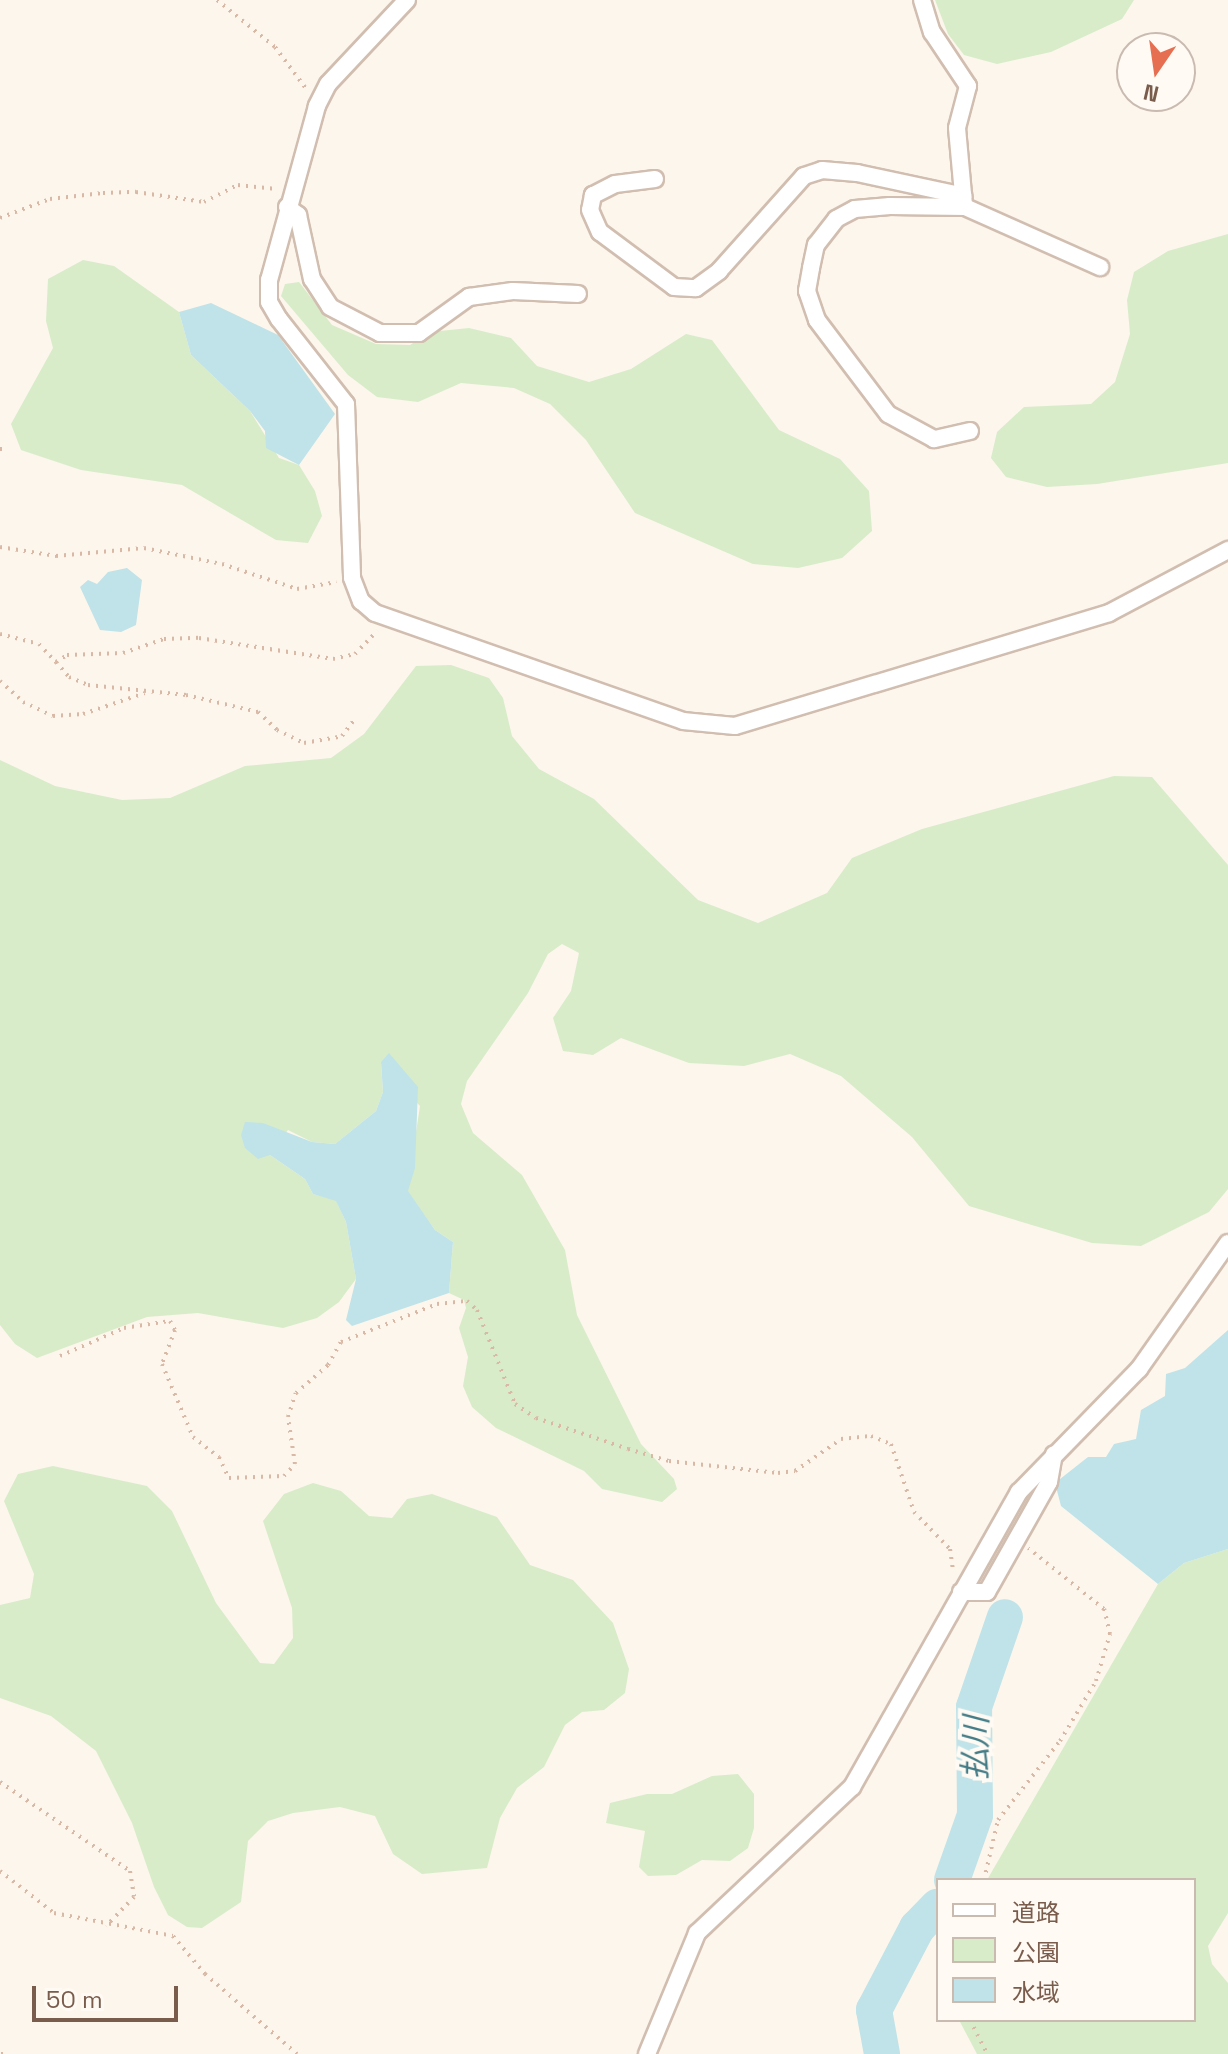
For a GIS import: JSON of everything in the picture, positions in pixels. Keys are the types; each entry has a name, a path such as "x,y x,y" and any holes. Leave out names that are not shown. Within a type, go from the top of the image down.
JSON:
{"street":[{"path":"407,0 328,84 317,106 289,199 269,302 346,404 352,578 361,601 385,619 683,721 735,726 1109,613 1228,550"},
{"path":"922,0 932,32 968,86 957,128 964,202"},
{"path":"655,179 615,184 593,195 590,210 600,232 674,287 696,288 719,271 804,176 822,170 857,173 964,202 1100,267"},
{"path":"289,199 298,215 312,279 330,307 380,333 419,333 469,297 513,291 578,294"},
{"path":"964,202 855,209 836,219 816,245 807,291 817,320 888,414 934,439 970,431"},
{"path":"647,2054 697,1933 852,1787 1019,1492 1139,1369 1228,1243"},
{"path":"961,1592 987,1592 1049,1482 1054,1454"}],"path":[{"path":"217,0 275,47 317,106"},
{"path":"0,218 50,199 103,193 136,192 204,202 254,183 289,199"},
{"path":"0,547 56,556 144,548 222,564 297,589 352,578"},
{"path":"56,662 67,655 123,653 164,639 199,638 333,659 355,654 385,619"},
{"path":"0,634 39,644 69,677 88,685 215,700 258,712 277,730 304,743 342,736 354,720"},
{"path":"0,681 23,702 53,716 83,714 148,692"},
{"path":"60,1356 124,1328 170,1321 175,1330 162,1364 193,1437 219,1457 229,1478 284,1476 295,1464 288,1417 296,1393 328,1365 341,1342 437,1304 467,1301 477,1310 515,1404 536,1418 669,1461 778,1473 795,1471 841,1439 871,1436 891,1444 914,1512 950,1549 953,1583 961,1592"},
{"path":"984,1878 998,1820 1060,1741 1096,1681 1110,1634 1104,1609 1017,1539"},
{"path":"0,1782 130,1871 134,1897 106,1926"},
{"path":"0,1871 54,1913 106,1926 173,1936 205,1974 297,2054"},
{"path":"971,2022 987,2054"},
{"path":"1,2054 9,2054"}],"green space":[{"path":"935,0 1134,0 1122,19 1051,52 997,64 964,55 948,34"},
{"path":"1228,234 1228,463 1097,484 1047,487 1006,477 991,458 997,432 1024,407 1091,404 1115,382 1130,334 1127,300 1134,272 1168,251"},
{"path":"83,260 114,266 179,312 191,355 250,411 279,458 299,465 315,491 322,516 308,543 276,540 182,485 81,470 21,450 11,424 53,348 46,321 48,279"},
{"path":"299,282 332,325 376,344 410,345 430,332 469,328 511,338 537,366 589,382 631,369 686,334 712,340 779,430 840,459 869,491 872,531 842,558 798,568 753,564 635,513 586,440 550,404 514,388 461,383 418,402 377,397 348,375 281,296 285,284"},
{"path":"451,665 489,678 503,698 512,736 539,769 594,799 698,900 758,923 827,893 852,858 922,829 1114,776 1152,777 1228,865 1228,1189 1209,1212 1141,1246 1092,1243 969,1206 912,1137 841,1076 790,1054 744,1066 689,1063 621,1038 593,1055 563,1051 553,1018 571,991 579,953 562,944 548,954 528,993 467,1081 461,1104 473,1133 522,1175 565,1250 577,1315 641,1444 674,1479 677,1489 662,1502 602,1489 584,1471 496,1428 472,1407 463,1386 468,1357 459,1328 466,1308 464,1300 449,1293 453,1242 435,1230 407,1191 420,1106 381,1063 383,1092 376,1111 335,1144 312,1142 288,1130 270,1155 305,1179 313,1194 336,1200 346,1222 356,1279 339,1302 317,1318 283,1328 198,1313 147,1317 37,1358 15,1344 0,1325 0,760 55,786 122,800 170,798 245,766 331,758 364,734 416,666"},
{"path":"53,1466 147,1486 172,1511 216,1603 260,1663 274,1664 293,1638 292,1608 263,1521 284,1494 313,1483 341,1491 369,1516 392,1518 407,1499 432,1494 497,1517 530,1565 573,1580 613,1623 629,1669 625,1693 604,1710 582,1712 565,1725 544,1767 517,1788 500,1818 487,1868 422,1874 393,1854 375,1816 340,1807 293,1813 268,1821 248,1841 241,1902 202,1928 187,1927 168,1915 154,1887 132,1823 96,1751 51,1716 0,1698 0,1605 30,1598 34,1574 4,1501 18,1474"},
{"path":"1228,1549 1228,1913 1208,1946 1212,1964 1228,1983 1228,2054 977,2054 960,2022 1196,2022 1196,1878 988,1878 1158,1584 1184,1563"},
{"path":"738,1774 754,1794 754,1828 748,1848 730,1861 702,1860 676,1875 648,1876 639,1867 645,1831 606,1823 610,1803 647,1794 672,1794 712,1776"}],"water":[{"path":"211,303 278,335 335,414 299,465 266,448 265,431 250,411 191,355 179,312"},
{"path":"127,568 142,580 136,625 121,632 100,630 80,587 88,580 97,584 108,572"},
{"path":"389,1053 418,1087 415,1168 408,1191 435,1230 453,1242 449,1293 352,1326 346,1320 356,1279 346,1222 336,1201 313,1194 305,1179 270,1155 258,1159 245,1148 241,1135 245,1122 263,1123 312,1142 335,1144 376,1111 383,1092 381,1062"},
{"path":"1228,1330 1228,1549 1184,1563 1158,1584 1061,1506 1055,1483 1088,1457 1106,1457 1114,1444 1136,1439 1141,1410 1165,1396 1166,1374 1185,1368"}],"waterway":[{"name":"払川","path":"953,1878 975,1815 974,1707 1005,1617"},
{"name":"払川","path":"882,2054 874,2010 917,1928 936,1908"}]}
